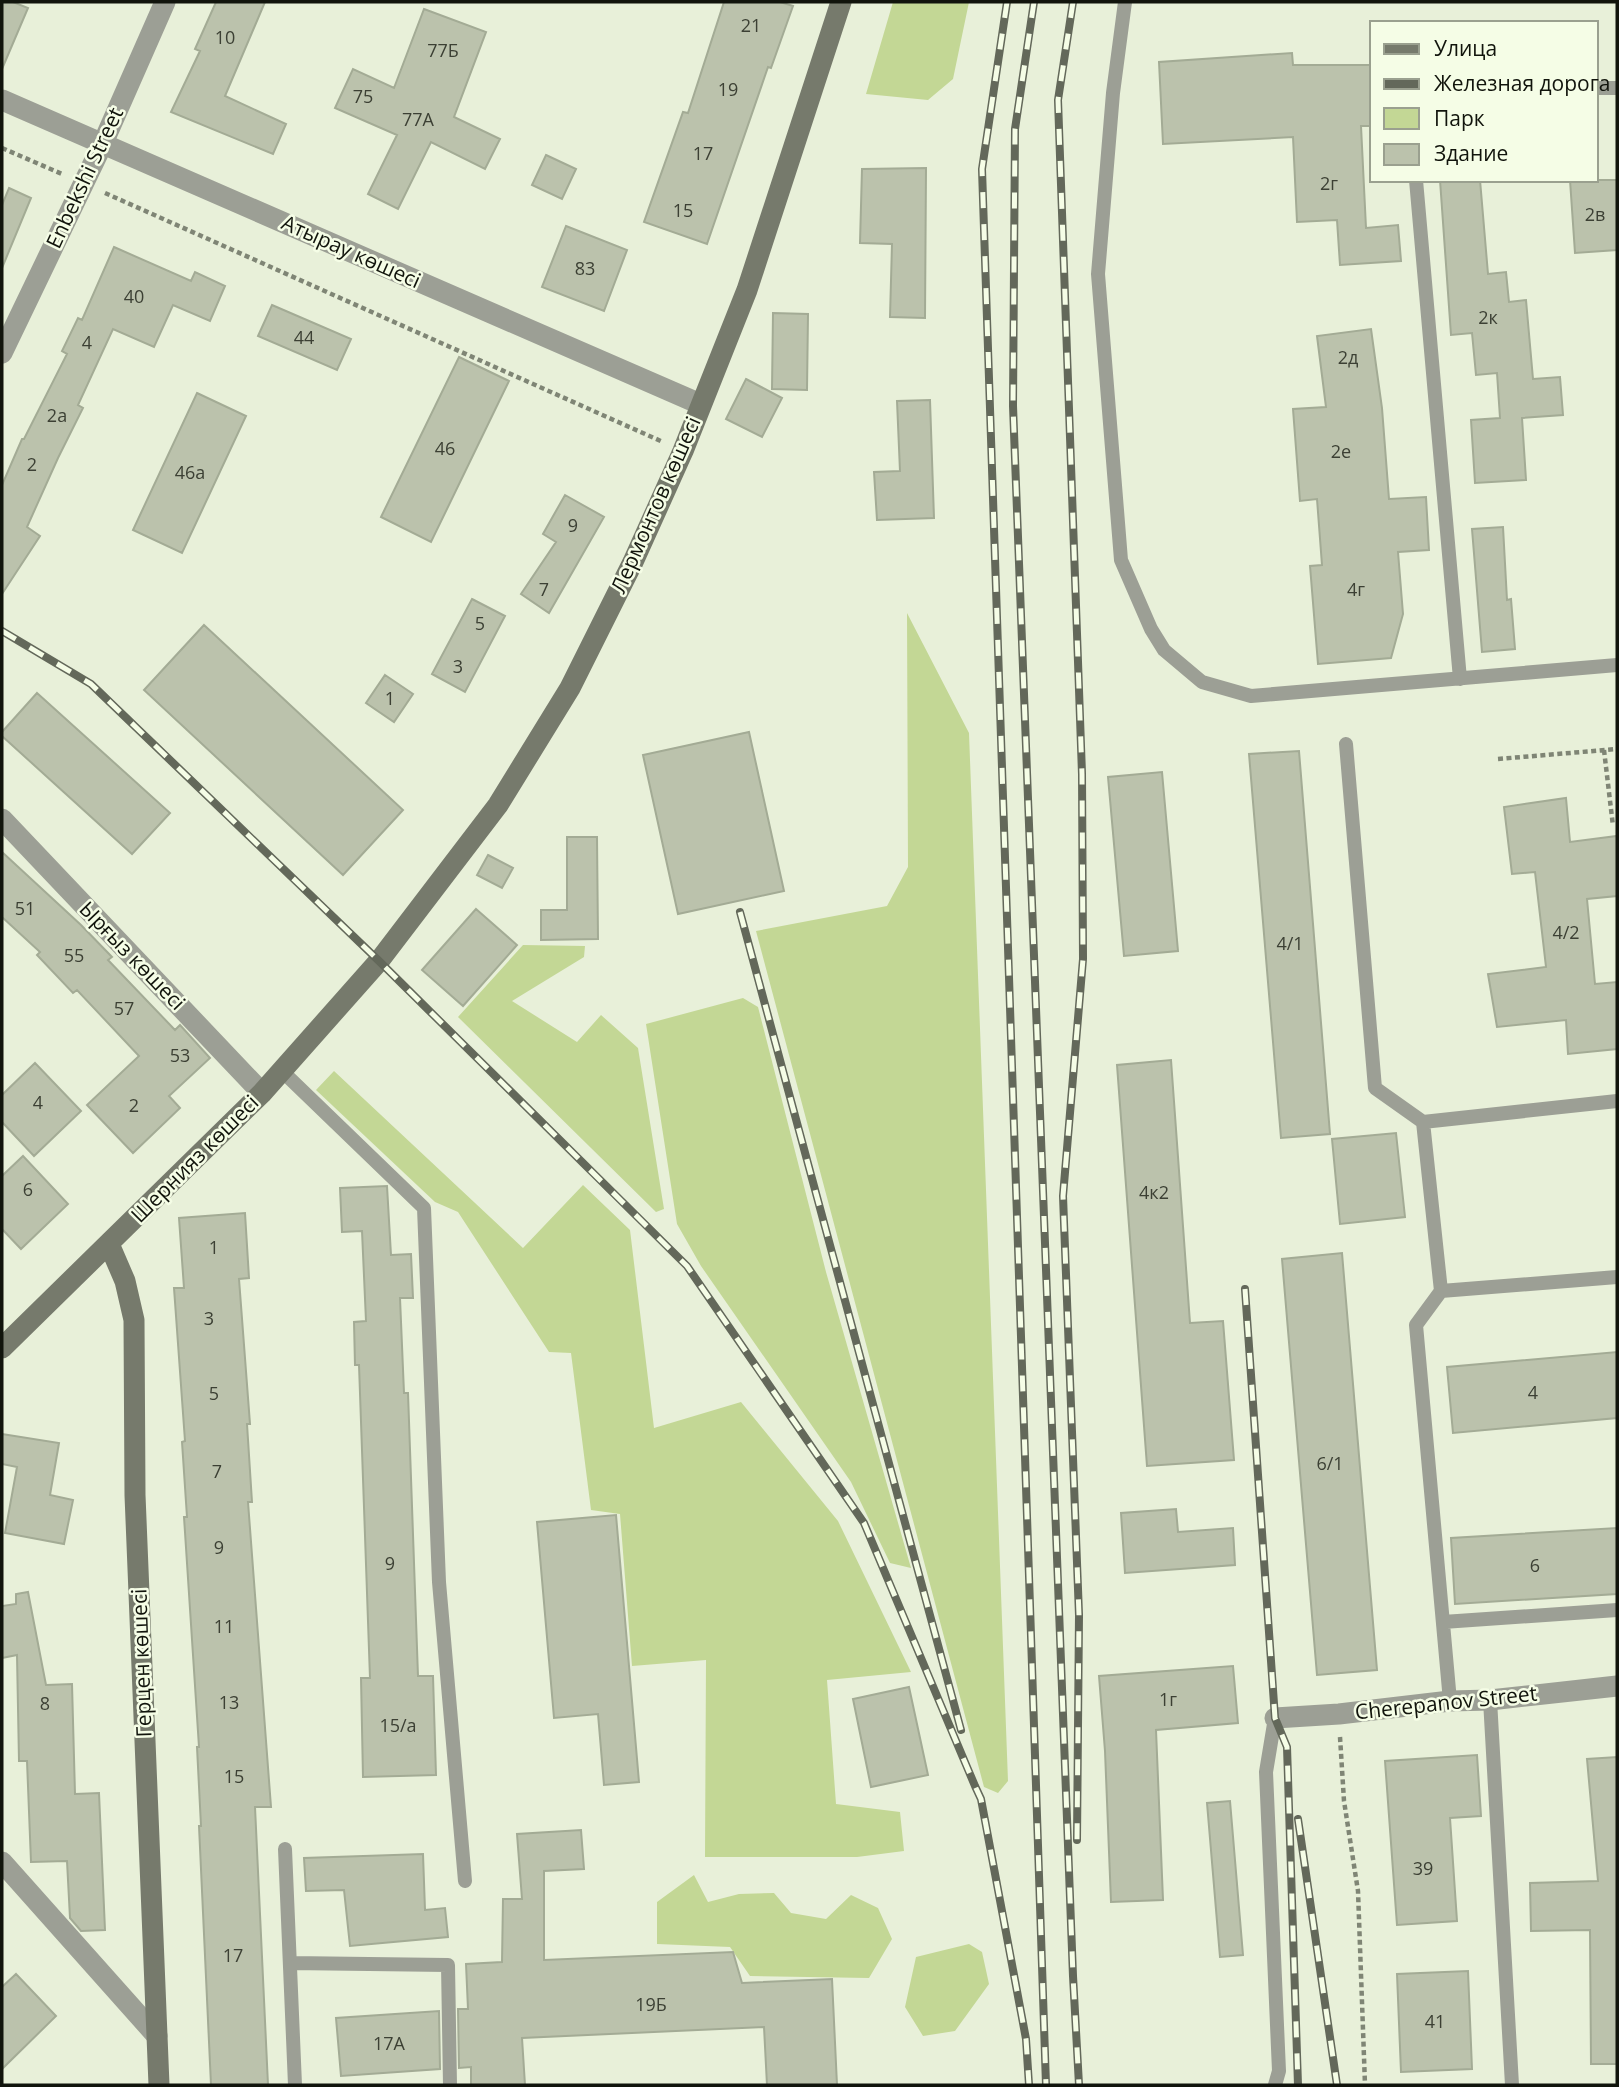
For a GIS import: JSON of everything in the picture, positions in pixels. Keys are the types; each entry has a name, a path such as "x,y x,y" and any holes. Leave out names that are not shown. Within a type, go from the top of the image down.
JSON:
{"street":[{"name":"Enbekshi Street","path":"2,353 84,184 165,2"},
{"name":"Лермонтов көшесі","path":"379,961 498,805 570,688 633,562 683,451 747,290 841,2"},
{"name":"Атырау көшесі","path":"2,100 700,404"},
{"name":"Ырғыз көшесі","path":"2,819 262,1093"},
{"name":"Шернияз көшесі","path":"2,1348 262,1093 379,961"},
{"name":"Герцен көшесі","path":"109,1244 125,1281 134,1320 135,1495 159,2085"},
{"name":"Cherepanov Street","path":"1275,1718 1339,1714 1450,1701 1490,1700 1617,1686"},
{"path":"2,1862 157,2036"}],"lane":[{"path":"1125,2 1113,93 1098,274 1121,560 1151,629 1164,650 1202,682 1251,696 1617,665"},
{"path":"1598,88 1617,88"},
{"path":"1416,182 1460,679"},
{"path":"1346,744 1375,1088 1423,1122 1617,1101"},
{"path":"282,1071 424,1208 439,1583 465,1881"},
{"path":"1423,1122 1441,1291 1416,1325 1450,1701"},
{"path":"1441,1291 1617,1277"},
{"path":"1443,1622 1617,1610"},
{"path":"1490,1700 1512,2085"},
{"path":"1275,1718 1266,1772 1279,2071 1275,2085"},
{"path":"285,1849 295,2085"},
{"path":"290,1963 448,1965 450,2085"}],"path":[{"path":"2,148 683,451"},
{"path":"1498,759 1617,749"},
{"path":"1604,750 1613,826"},
{"path":"1339,1714 1344,1801 1358,1891 1365,2085"}],"green space":[{"path":"893,2 969,2 953,79 928,100 866,94"},
{"path":"907,613 969,733 1008,1781 998,1793 984,1787 756,931 887,906 908,867"},
{"path":"523,945 585,946 584,957 512,1001 577,1042 601,1015 638,1048 664,1209 656,1212 458,1017"},
{"path":"743,998 758,1007 826,1272 911,1568 890,1563 851,1482 701,1266 677,1224 646,1024"},
{"path":"334,1071 523,1248 583,1185 630,1230 654,1428 741,1402 838,1521 911,1672 827,1680 836,1804 900,1812 904,1851 857,1857 705,1857 706,1660 632,1666 620,1514 591,1510 571,1353 549,1352 458,1212 435,1202 316,1090"},
{"path":"694,1875 708,1902 739,1894 774,1893 791,1913 826,1919 851,1895 878,1908 892,1939 869,1978 750,1976 730,1947 657,1944 657,1902"},
{"path":"969,1944 982,1952 989,1984 955,2031 923,2036 905,2007 916,1957"}],"building":[{"path":"2,2 13,2 28,8 2,69"},
{"path":"216,2 265,2 225,96 286,124 273,154 171,112 200,51 195,49"},
{"path":"724,2 780,2 793,6 771,68 768,67 707,244 644,222 683,112 688,113"},
{"path":"424,9 486,32 454,117 500,139 485,169 431,142 398,209 368,194 397,135 335,108 353,69 394,88"},
{"path":"1292,53 1293,65 1370,65 1370,126 1361,126 1366,228 1398,225 1401,261 1340,265 1337,220 1297,222 1293,137 1163,144 1159,62"},
{"path":"546,155 576,169 562,199 532,185"},
{"path":"926,168 925,318 890,317 892,244 860,243 862,169"},
{"path":"1617,180 1617,250 1575,253 1570,182"},
{"path":"1440,182 1480,182 1488,274 1506,272 1509,302 1526,300 1533,379 1560,377 1563,415 1522,418 1526,480 1475,483 1471,420 1500,418 1497,373 1476,375 1472,333 1451,335"},
{"path":"9,188 31,198 2,268 2,205"},
{"path":"566,226 627,250 604,311 542,287"},
{"path":"114,247 191,281 195,272 225,286 210,321 173,305 154,347 113,329 78,405 83,408 27,527 40,536 2,594 2,485 22,439 67,354 62,351 78,318 82,320"},
{"path":"272,305 351,339 337,370 258,336"},
{"path":"773,313 808,314 807,390 772,389"},
{"path":"1371,329 1382,408 1389,499 1426,497 1429,550 1398,552 1403,614 1391,658 1318,664 1310,566 1322,565 1317,499 1300,501 1293,409 1326,407 1317,336"},
{"path":"459,357 509,381 431,542 381,517"},
{"path":"746,379 782,398 762,437 726,419"},
{"path":"197,393 246,416 182,553 133,530"},
{"path":"930,400 934,518 877,520 874,472 900,471 897,401"},
{"path":"565,495 604,517 549,613 521,594 556,542 543,534"},
{"path":"1503,527 1507,600 1511,599 1515,649 1482,652 1472,529"},
{"path":"472,599 505,616 465,692 432,674"},
{"path":"204,625 403,810 343,875 144,690"},
{"path":"385,675 413,694 394,722 366,703"},
{"path":"37,693 170,813 132,854 2,736 2,732"},
{"path":"749,732 784,891 678,914 643,755"},
{"path":"1299,751 1330,1134 1281,1138 1249,754"},
{"path":"1162,772 1178,951 1124,956 1108,777"},
{"path":"1566,798 1570,842 1617,836 1617,896 1587,899 1595,984 1617,982 1617,1049 1568,1054 1566,1020 1497,1027 1488,974 1546,967 1535,872 1512,874 1504,807"},
{"path":"567,837 597,837 598,939 541,940 541,910 567,910"},
{"path":"2,852 81,925 112,957 108,960 175,1030 180,1025 210,1058 169,1096 180,1108 133,1153 87,1105 139,1056 77,990 73,993 37,955 40,952 2,917"},
{"path":"488,855 513,868 502,888 477,875"},
{"path":"476,909 517,945 463,1006 422,970"},
{"path":"1171,1060 1190,1323 1223,1321 1234,1460 1147,1466 1117,1065"},
{"path":"35,1063 81,1111 34,1156 2,1122 2,1095"},
{"path":"1396,1133 1405,1217 1340,1224 1332,1139"},
{"path":"23,1156 68,1204 21,1249 2,1229 2,1176"},
{"path":"387,1186 391,1255 411,1254 413,1298 400,1298 404,1393 408,1393 418,1676 433,1676 436,1775 363,1777 361,1678 370,1678 359,1365 355,1365 354,1322 366,1321 362,1231 342,1232 340,1188"},
{"path":"245,1213 249,1278 239,1279 250,1424 247,1424 252,1502 248,1502 271,1807 255,1807 268,2085 211,2085 199,1826 199,1747 184,1517 187,1517 182,1442 185,1441 174,1288 184,1288 179,1218"},
{"path":"1342,1253 1377,1670 1317,1675 1282,1259"},
{"path":"1617,1352 1617,1418 1453,1433 1447,1367"},
{"path":"2,1434 59,1443 50,1495 73,1500 64,1544 5,1533 17,1467 2,1464"},
{"path":"1176,1509 1178,1532 1233,1528 1235,1565 1125,1573 1121,1513"},
{"path":"616,1515 639,1782 604,1785 598,1714 554,1718 537,1522"},
{"path":"1617,1528 1617,1594 1455,1604 1451,1538"},
{"path":"28,1592 46,1685 72,1684 75,1794 99,1793 105,1930 81,1931 70,1918 67,1861 31,1862 27,1761 19,1761 17,1655 2,1658 2,1606 16,1604 16,1594"},
{"path":"1233,1666 1238,1723 1156,1730 1163,1900 1111,1902 1099,1676"},
{"path":"909,1687 928,1775 871,1787 853,1699"},
{"path":"1477,1755 1481,1816 1450,1818 1457,1921 1397,1925 1385,1761"},
{"path":"1617,1757 1617,2064 1591,2064 1590,1930 1531,1931 1530,1883 1598,1881 1587,1759"},
{"path":"1230,1801 1243,1955 1220,1957 1207,1803"},
{"path":"581,1830 584,1869 544,1871 544,1960 733,1952 742,1983 832,1979 837,2085 767,2085 764,2027 522,2038 525,2085 471,2085 471,2067 459,2068 458,2009 468,2009 466,1964 502,1962 503,1899 522,1899 517,1834"},
{"path":"423,1854 425,1910 445,1908 448,1937 350,1946 344,1890 306,1891 304,1858"},
{"path":"1468,1971 1472,2069 1401,2072 1397,1974"},
{"path":"16,1974 56,2016 2,2069 2,1987"},
{"path":"439,2011 440,2069 341,2076 336,2018"}],"railway":[{"path":"1007,2 982,169 1046,2085"},
{"path":"1034,2 1015,129 1013,406 1079,2085"},
{"path":"1073,2 1058,100 1082,774 1083,959 1063,1196 1079,1615 1077,1840"},
{"path":"2,631 91,684 379,961 687,1266 864,1523 981,1799 1026,2039 1029,2085"},
{"path":"740,912 961,1730"},
{"path":"1245,1289 1275,1718 1287,1747 1298,2085"},
{"path":"1298,1819 1337,2085"}]}
